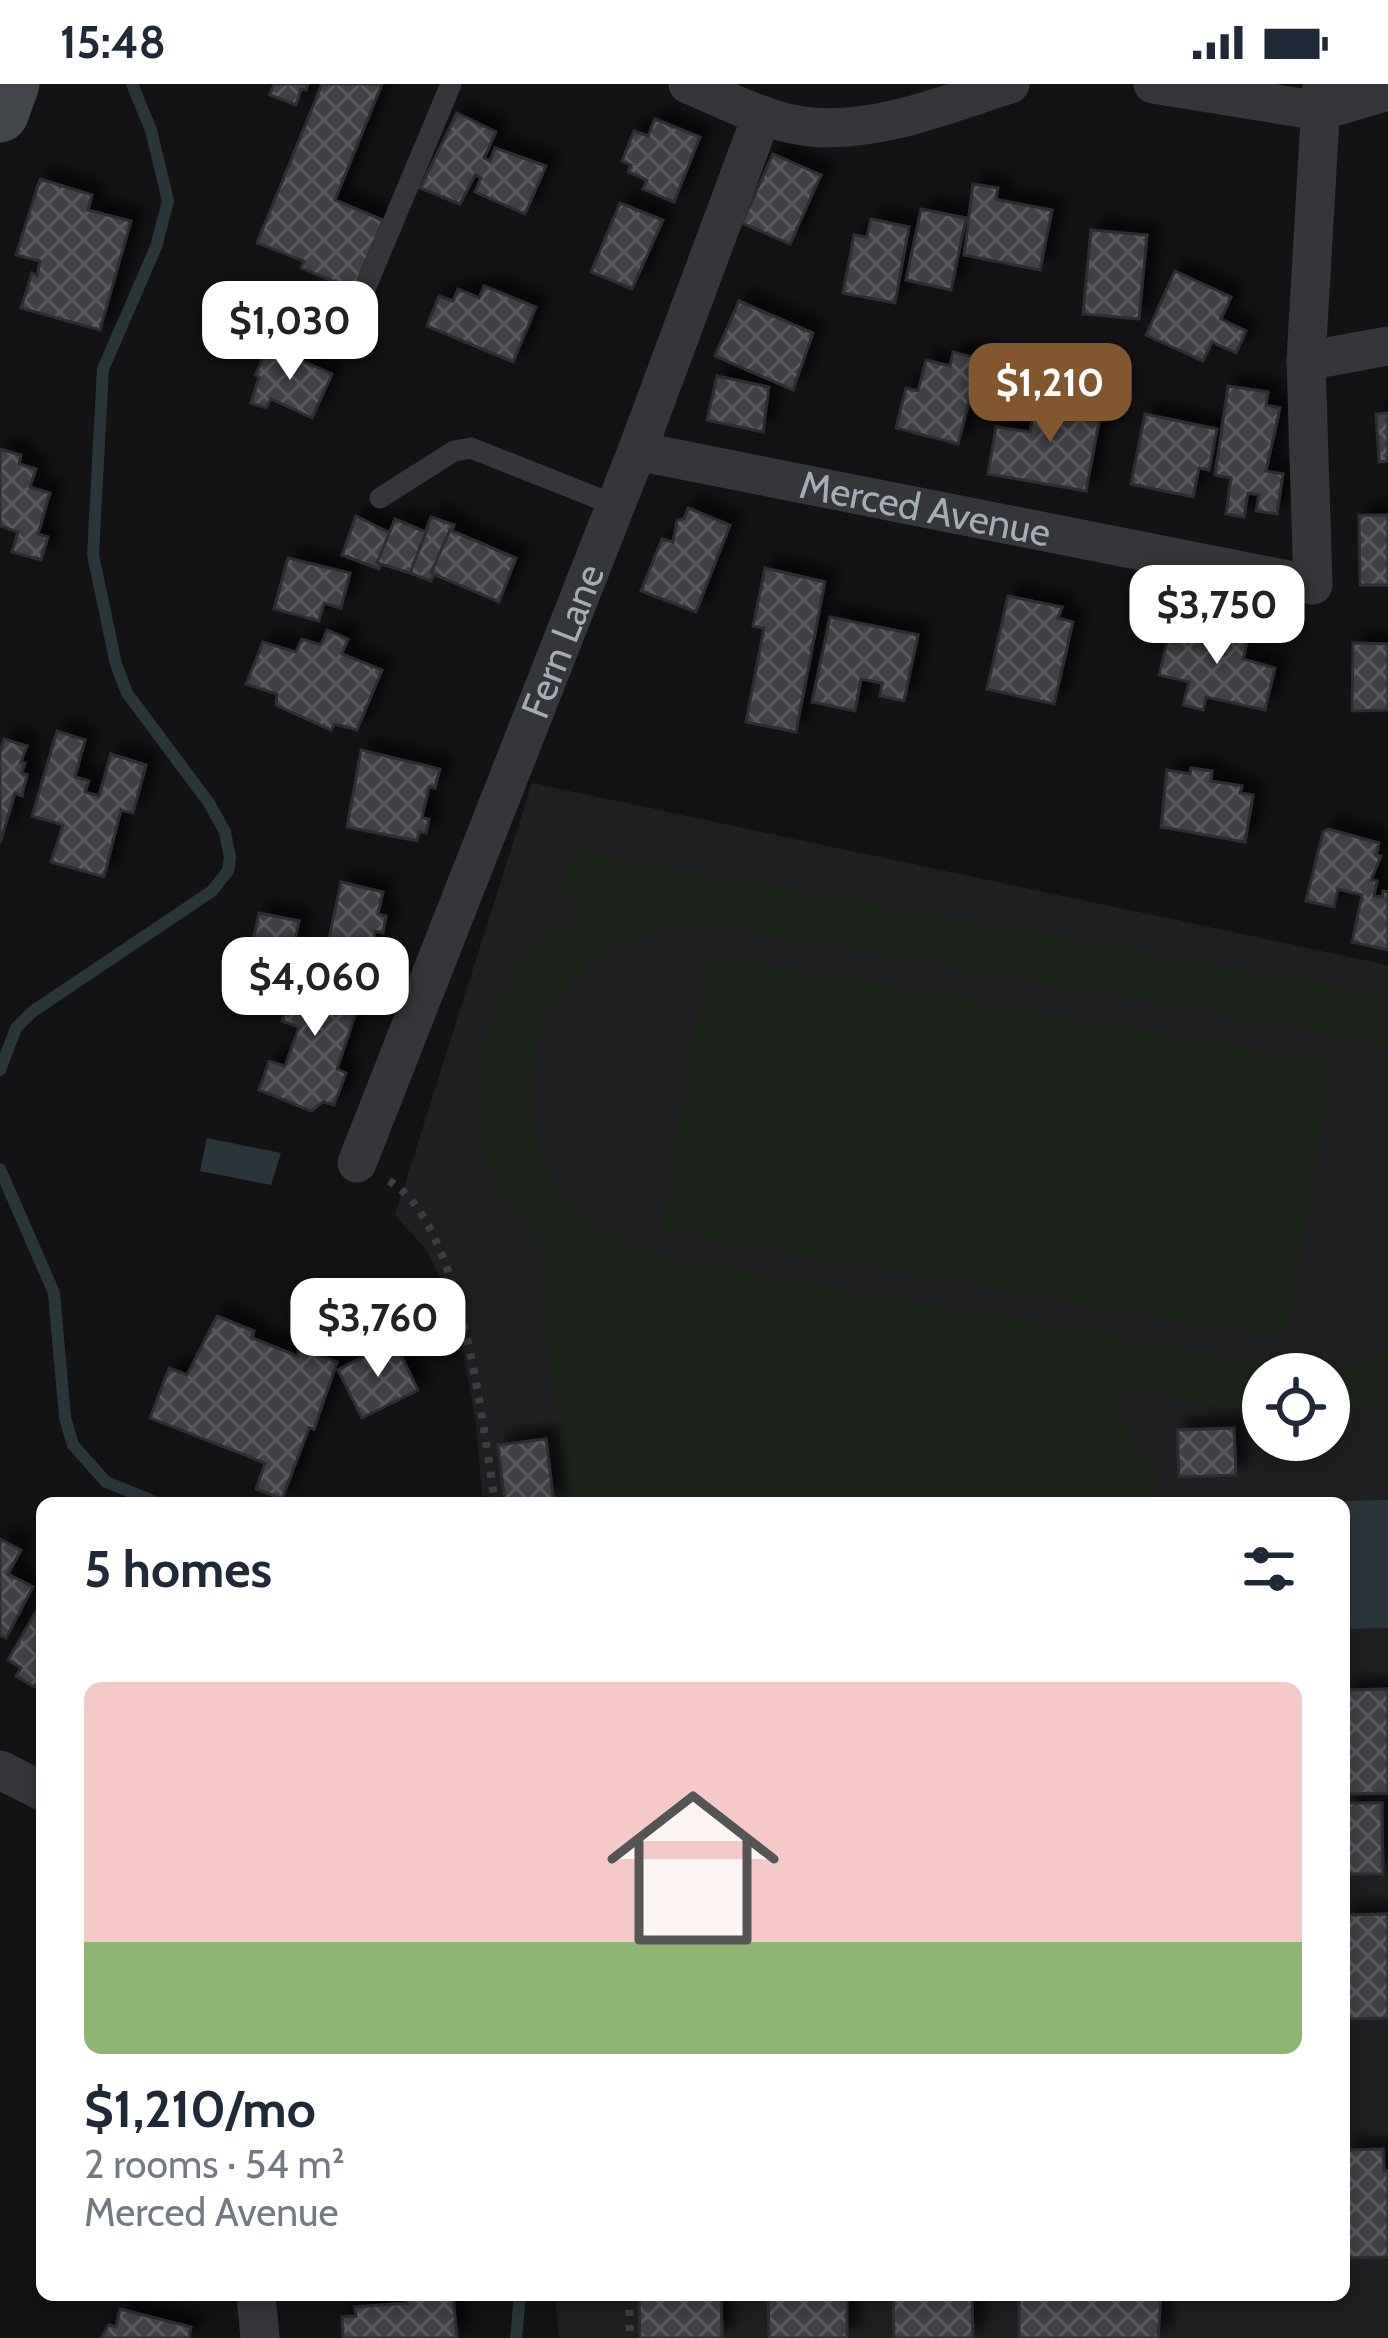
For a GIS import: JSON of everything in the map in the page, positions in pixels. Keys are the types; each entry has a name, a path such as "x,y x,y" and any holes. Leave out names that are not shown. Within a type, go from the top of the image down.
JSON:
{"main road":[{"path":"0,114 11,84"}],"street":[{"path":"688,84 762,115 809,127 858,126 918,99 1010,84"},
{"path":"1154,84 1321,97 1388,91"},
{"name":"Merced Avenue","path":"637,451 1313,585 1306,361 1321,97"},
{"name":"Fern Lane","path":"357,1163 637,451 762,115"},
{"path":"1306,361 1388,346"},
{"path":"0,1770 36,1788"},
{"path":"257,2301 260,2338"}],"lane":[{"path":"300,304 342,318 358,308 451,84"},
{"path":"380,498 454,452 471,448 615,505"}],"path":[{"path":"357,1163 402,1188 434,1239 465,1328 494,1497"},
{"path":"629,2301 630,2338"}],"shaded area":[{"path":"532,783 1388,965 1388,2338 559,2338 556,2301 1350,2301 1350,1497 482,1497 475,1417 455,1310 427,1251 395,1215"},
{"path":"571,850 1388,995 1388,1054 1352,1038 706,924 656,932 610,950 558,1000 542,1031 531,1099 536,1134 567,1198 608,1234 658,1256 1242,1358 1242,1411 634,1301 561,1262 513,1213 493,1176 482,1137 478,1096 482,1055 512,978 537,945 588,906 561,901"},
{"path":"708,954 1332,1063 1285,1340 661,1231"},
{"path":"207,1138 281,1153 271,1185 200,1171"},
{"path":"540,1250 586,1283 637,1305 1107,1389 1156,1471 1158,1497 562,1497"},
{"path":"1388,1348 1388,1403 1350,1412 1350,1364"},
{"path":"1388,1500 1388,1628 1350,1629 1350,1501"}],"building":[{"path":"274,84 308,84 296,105 270,95"},
{"path":"322,84 382,84 335,200 383,220 354,290 301,268 304,261 257,243"},
{"path":"457,113 496,132 484,158 490,161 495,148 546,166 525,214 475,192 481,178 475,175 460,204 420,188"},
{"path":"655,119 700,137 674,202 643,189 647,180 628,172 631,165 622,161 634,131 648,136"},
{"path":"773,154 821,175 790,244 742,223"},
{"path":"40,179 92,195 88,210 131,221 100,330 21,308 40,261 16,255"},
{"path":"973,184 998,188 999,200 1052,210 1040,270 964,255"},
{"path":"620,203 663,220 632,289 591,272"},
{"path":"921,209 966,218 951,290 906,280"},
{"path":"871,219 909,227 895,303 843,293 854,235 867,237"},
{"path":"1091,230 1147,235 1139,319 1083,314"},
{"path":"1175,271 1231,297 1221,319 1246,331 1236,353 1212,342 1203,361 1146,335"},
{"path":"484,286 536,307 513,362 427,326 439,296 453,301 458,289 479,298"},
{"path":"739,301 813,333 793,390 715,356"},
{"path":"269,346 332,374 312,418 271,399 266,408 251,403 259,377 255,375"},
{"path":"953,352 976,358 958,444 896,428 906,388 918,391 926,360 950,366"},
{"path":"717,376 769,387 763,432 707,420"},
{"path":"1228,386 1268,392 1266,405 1280,408 1266,471 1283,474 1277,514 1256,511 1259,495 1248,493 1244,517 1226,514 1231,478 1215,475"},
{"path":"1044,396 1102,406 1086,491 988,474 996,427 1030,432 1036,400"},
{"path":"1388,413 1388,461 1379,462 1376,414"},
{"path":"1145,414 1217,429 1209,470 1199,468 1193,497 1131,484"},
{"path":"0,449 21,455 19,464 36,469 30,487 50,493 38,534 48,537 41,560 12,552 18,532 0,526"},
{"path":"688,508 730,525 696,612 641,591 662,539 673,542 677,520 684,519"},
{"path":"1359,515 1388,515 1388,585 1360,585"},
{"path":"356,516 392,534 379,569 342,555"},
{"path":"431,517 454,525 431,581 410,573"},
{"path":"395,519 426,532 410,573 377,563"},
{"path":"450,530 516,558 499,602 431,573"},
{"path":"288,558 350,573 341,608 324,603 319,621 274,609"},
{"path":"765,568 825,582 796,732 746,722 764,628 753,626"},
{"path":"1008,596 1062,607 1058,618 1073,622 1054,704 987,689"},
{"path":"830,617 918,635 904,701 880,696 882,683 861,679 855,711 812,702"},
{"path":"1200,621 1250,632 1243,659 1275,668 1265,710 1206,697 1203,710 1183,705 1189,682 1159,675 1170,630 1197,636"},
{"path":"327,630 348,639 342,654 382,670 357,730 335,724 331,730 276,705 277,694 246,684 263,642 296,652 302,639 321,645"},
{"path":"1353,643 1388,644 1388,710 1352,711"},
{"path":"57,731 85,740 75,777 89,781 85,792 99,796 111,754 146,765 133,813 121,810 104,877 51,862 63,825 32,816"},
{"path":"4,739 27,746 21,762 25,763 22,773 27,775 22,796 15,793 0,843 0,752"},
{"path":"361,750 440,769 435,788 429,787 422,818 429,819 426,833 419,832 417,841 347,827"},
{"path":"1191,768 1212,771 1211,781 1242,786 1240,793 1253,795 1245,842 1161,827 1167,770 1190,774"},
{"path":"1328,829 1379,843 1376,855 1381,856 1371,880 1377,881 1374,896 1388,892 1388,950 1352,942 1362,895 1338,889 1334,907 1306,901 1323,832"},
{"path":"341,882 383,892 378,914 386,916 383,933 375,931 373,947 329,938"},
{"path":"259,913 299,921 293,950 253,941"},
{"path":"300,966 321,974 323,969 365,986 337,1069 346,1073 334,1105 323,1102 311,1111 259,1090 269,1061 285,1066 299,1027 282,1021"},
{"path":"217,1316 254,1331 252,1338 297,1356 300,1347 337,1362 314,1429 309,1428 283,1497 256,1489 265,1463 150,1418 169,1368 187,1375"},
{"path":"394,1341 418,1390 362,1418 338,1370"},
{"path":"1234,1428 1236,1475 1179,1477 1177,1430"},
{"path":"546,1439 553,1497 504,1497 498,1445"},
{"path":"0,1539 21,1550 8,1574 33,1587 6,1638 0,1635"},
{"path":"36,1611 34,1687 16,1676 21,1668 8,1660"},
{"path":"1388,1689 1388,1793 1350,1794 1350,1690"},
{"path":"1350,1803 1382,1803 1383,1874 1350,1874"},
{"path":"1388,1914 1388,2018 1350,2019 1350,1915"},
{"path":"1383,2149 1384,2171 1388,2171 1388,2257 1350,2258 1350,2150"},
{"path":"453,2301 457,2338 343,2338 342,2317 356,2316 355,2307"},
{"path":"639,2301 721,2301 722,2338 640,2338"},
{"path":"768,2301 847,2301 847,2338 769,2338"},
{"path":"893,2301 972,2301 973,2338 894,2338"},
{"path":"1019,2301 1161,2301 1158,2338 1019,2338"},
{"path":"120,2309 191,2327 189,2338 101,2338 109,2325 116,2327"}],"waterway":[{"path":"0,1070 16,1028 32,1012 212,891 228,871 230,858 225,832 209,803 127,693 116,664 93,555 103,369 156,247 168,201 151,130 132,84"},
{"path":"0,1169 54,1293 65,1418 73,1445 106,1482 143,1497"},
{"path":"516,2338 519,2301"}]}
